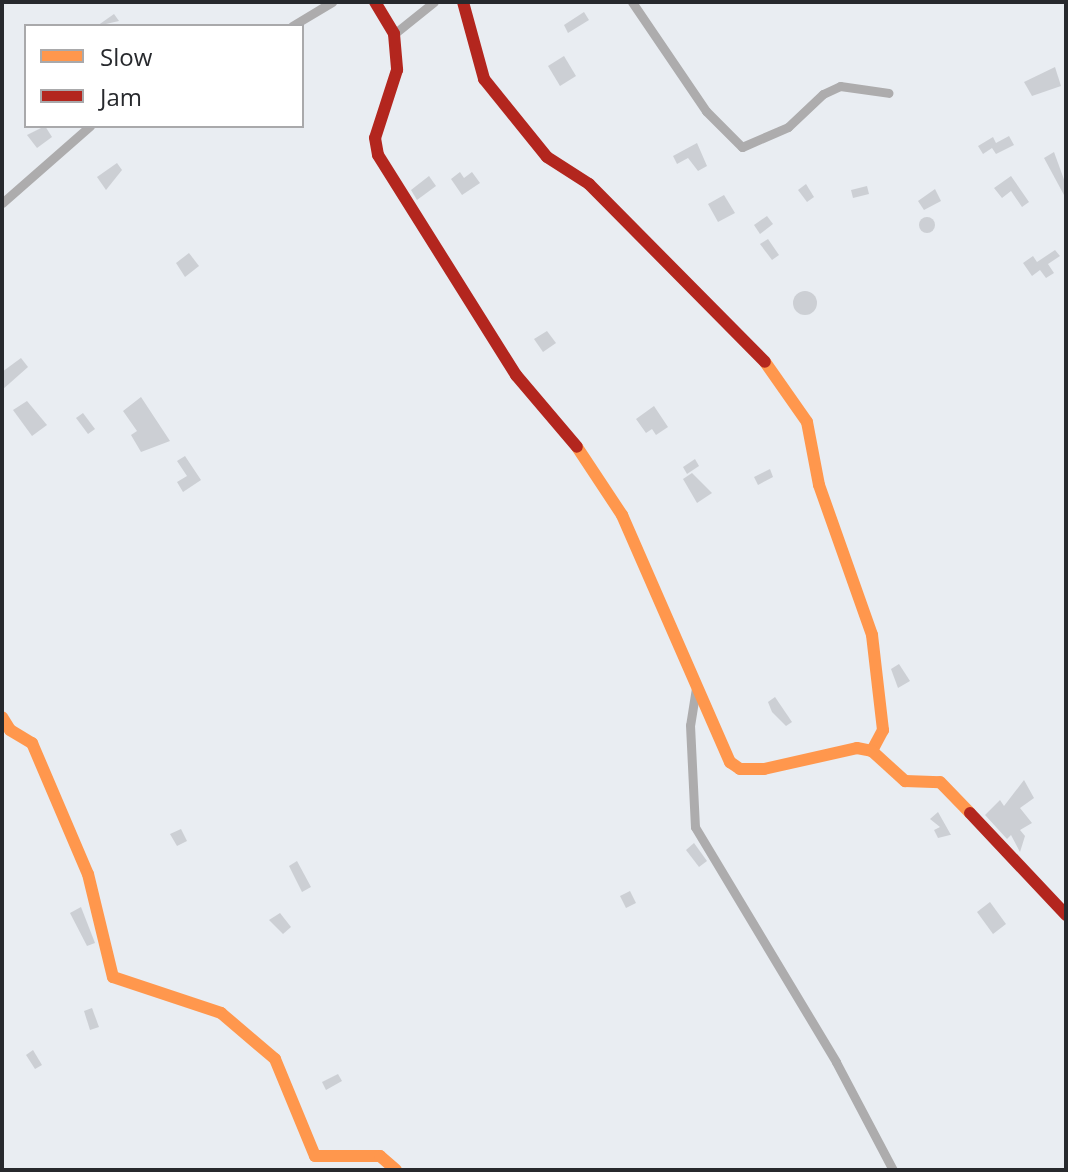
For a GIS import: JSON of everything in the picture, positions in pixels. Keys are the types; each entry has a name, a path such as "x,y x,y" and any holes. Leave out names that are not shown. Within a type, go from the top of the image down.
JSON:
{"street":[{"path":"295,24 332,2"},
{"path":"375,2 394,34 397,70 375,138 378,155 516,375 590,462 614,502 697,682 712,728 730,762 740,769 764,769 857,748 872,751 886,769 905,781 940,782 1066,915"},
{"path":"394,34 434,2"},
{"path":"463,2 484,79 547,157 589,184 762,358 807,422 819,485 872,635 883,730 872,751"},
{"path":"632,2 706,111 742,147 788,127 823,94 840,86 889,93"},
{"path":"2,203 88,128"},
{"path":"697,682 690,725 695,827 836,1062 893,1170"},
{"path":"2,717 10,730 32,743 76,845 113,977 221,1013 275,1059 315,1156 380,1156 396,1170"}],"building":[{"path":"584,12 589,20 568,33 564,25"},
{"path":"114,14 119,21 106,24 100,24"},
{"path":"564,56 576,76 560,86 548,66"},
{"path":"1055,67 1061,86 1032,96 1024,82"},
{"path":"46,128 52,137 37,148 27,135"},
{"path":"1009,136 1014,145 996,154 992,148 983,154 978,146 993,137 996,143"},
{"path":"697,143 707,166 698,171 688,158 677,164 673,156"},
{"path":"1054,152 1066,185 1064,195 1044,158"},
{"path":"117,163 122,170 106,190 97,177"},
{"path":"460,172 464,178 472,172 480,183 462,195 451,179"},
{"path":"429,176 436,186 417,200 411,190"},
{"path":"1011,176 1029,202 1022,207 1011,191 1002,198 994,188"},
{"path":"806,184 814,197 807,202 798,190"},
{"path":"867,186 869,194 853,198 851,190"},
{"path":"935,189 941,201 924,210 918,201"},
{"path":"724,195 735,213 718,222 708,204"},
{"path":"767,216 773,224 760,234 754,225"},
{"path":"927,217 935,225 927,233 919,225"},
{"path":"768,239 779,255 772,260 760,244"},
{"path":"1055,250 1060,256 1048,264 1054,273 1046,278 1040,270 1032,276 1023,263 1033,256 1037,262"},
{"path":"189,253 199,266 185,277 176,263"},
{"path":"805,291 813,295 817,303 813,311 805,315 797,311 793,303 797,295"},
{"path":"547,331 556,343 543,352 534,339"},
{"path":"21,358 28,367 2,390 2,372"},
{"path":"141,397 170,441 141,452 131,435 137,431 123,411"},
{"path":"27,401 47,425 32,436 13,410"},
{"path":"654,406 668,427 656,435 652,429 646,433 636,419"},
{"path":"83,413 95,429 88,434 76,418"},
{"path":"185,456 201,480 183,492 177,482 187,476 177,461"},
{"path":"695,459 699,466 687,474 683,467"},
{"path":"770,469 773,477 758,485 754,477"},
{"path":"692,473 712,493 697,503 683,479"},
{"path":"899,664 910,681 898,688 891,669"},
{"path":"775,697 792,722 786,726 772,712 768,702"},
{"path":"1024,780 1034,798 1020,808 1032,823 1020,830 1025,836 1020,852 1011,835 1007,839 985,815 1000,800 1004,806"},
{"path":"938,812 951,835 938,838 934,830 940,827 930,819"},
{"path":"181,829 187,841 177,846 170,834"},
{"path":"694,843 707,861 699,867 686,850"},
{"path":"297,861 311,887 302,892 289,866"},
{"path":"630,891 636,903 626,908 620,896"},
{"path":"990,902 1006,924 993,934 977,912"},
{"path":"81,907 95,943 87,946 70,913"},
{"path":"280,913 291,927 283,934 269,920"},
{"path":"92,1008 99,1027 90,1030 84,1011"},
{"path":"33,1050 42,1065 35,1069 26,1055"},
{"path":"338,1074 342,1081 326,1090 322,1082"}],"traffic: slow":[{"path":"765,362 807,422 819,485 872,635 883,730 872,751"},
{"path":"577,447 622,515 730,762 740,769 764,769 857,748 872,751 905,781 940,782 970,813"},
{"path":"2,717 10,730 32,743 88,874 113,977 221,1013 275,1059 315,1156 380,1156 396,1170"}],"traffic: jam":[{"path":"375,2 394,34 397,70 375,138 378,155 516,375 577,447"},
{"path":"463,2 484,79 547,157 589,184 765,362"},
{"path":"970,813 1066,915"}]}
